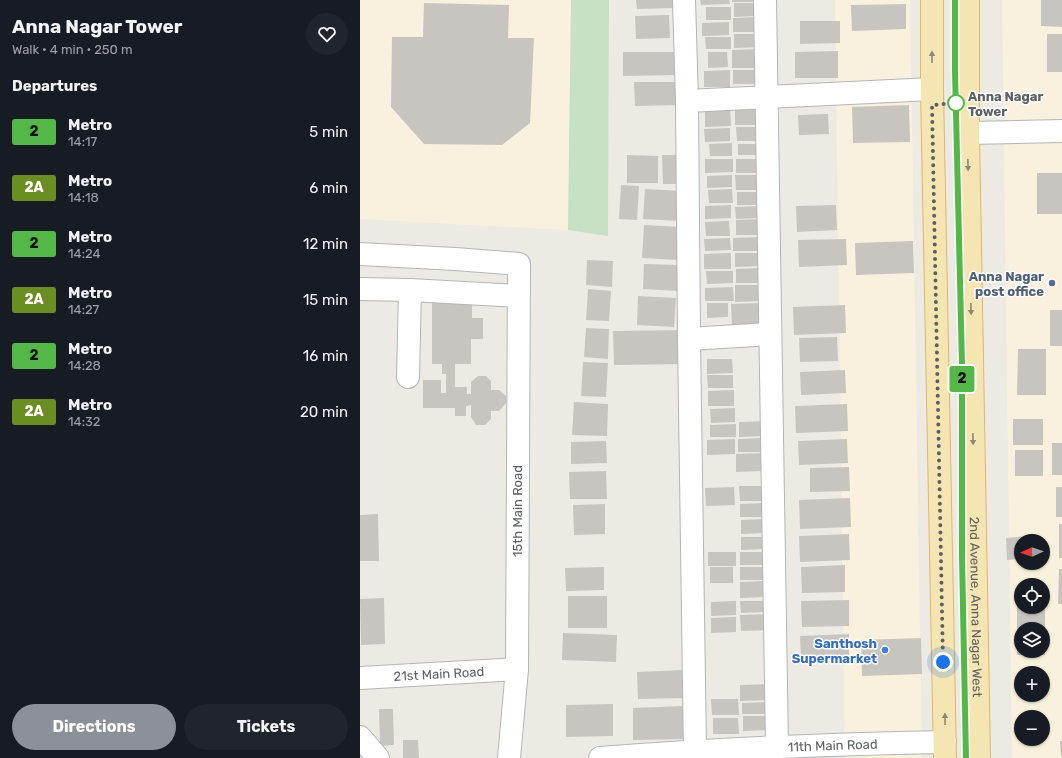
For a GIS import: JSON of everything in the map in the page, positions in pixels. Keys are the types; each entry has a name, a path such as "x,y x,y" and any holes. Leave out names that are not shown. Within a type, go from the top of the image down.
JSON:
{"main road":[{"path":"932,0 932,89 945,750"},
{"name":"2nd Avenue, Anna Nagar West","path":"968,0 968,133 979,758"}],"street":[{"path":"684,0 687,101 695,751"},
{"path":"765,0 777,747"},
{"path":"687,101 932,89"},
{"path":"968,133 1062,131"},
{"name":"15th Main Road","path":"360,254 518,264 517,670 509,758"},
{"path":"360,289 410,290 518,296"},
{"path":"408,377 410,290"},
{"path":"689,339 770,334"},
{"name":"21st Main Road","path":"360,678 517,670"},
{"path":"360,737 378,758"},
{"name":"11th Main Road","path":"600,758 674,755 695,751 777,747 801,752 945,750"}],"shaded area":[{"path":"360,0 571,0 568,230 360,219"},
{"path":"835,0 910,0 922,758 845,758"},
{"path":"1002,0 1062,0 1062,758 1012,758"}],"green space":[{"path":"571,0 609,0 608,236 568,230"}],"building":[{"path":"636,0 674,0 675,8 637,9"},
{"path":"700,0 729,0 730,4 701,5"},
{"path":"732,0 756,0 756,2 732,2"},
{"path":"1041,0 1062,0 1062,27 1041,26"},
{"path":"424,3 509,5 508,38 534,38 530,123 502,145 424,144 391,107 392,37 423,37"},
{"path":"734,3 757,3 757,16 734,17"},
{"path":"906,4 906,29 852,31 851,5"},
{"path":"706,7 731,7 731,20 706,20"},
{"path":"669,15 670,38 636,39 635,16"},
{"path":"758,17 758,32 733,32 733,18"},
{"path":"800,21 840,21 840,43 800,44"},
{"path":"729,22 729,35 702,36 702,23"},
{"path":"734,34 762,34 762,47 734,48"},
{"path":"1047,34 1062,34 1062,72 1047,72"},
{"path":"705,37 731,37 731,49 706,49"},
{"path":"759,49 759,68 732,68 732,50"},
{"path":"838,51 838,78 795,78 795,52"},
{"path":"623,52 676,52 676,75 623,76"},
{"path":"708,52 727,52 728,67 708,68"},
{"path":"730,70 730,87 704,87 704,71"},
{"path":"733,70 757,70 758,84 733,84"},
{"path":"634,82 678,82 679,105 635,106"},
{"path":"760,104 761,125 735,125 735,105"},
{"path":"909,105 910,142 853,143 852,107"},
{"path":"730,108 731,126 705,127 705,109"},
{"path":"828,114 829,134 799,135 798,115"},
{"path":"736,127 761,127 761,141 737,141"},
{"path":"730,128 730,141 705,142 704,129"},
{"path":"732,143 732,156 710,156 709,144"},
{"path":"738,144 762,144 762,155 738,155"},
{"path":"627,155 658,156 658,183 627,183"},
{"path":"662,155 678,155 678,184 663,184"},
{"path":"705,159 733,159 733,172 705,173"},
{"path":"736,159 762,159 763,173 736,173"},
{"path":"1037,173 1062,173 1062,214 1037,214"},
{"path":"732,175 732,187 707,188 707,176"},
{"path":"735,175 763,175 763,190 736,190"},
{"path":"621,185 639,186 637,220 619,219"},
{"path":"645,189 683,191 681,221 643,219"},
{"path":"732,189 733,203 709,203 708,190"},
{"path":"737,192 763,192 763,205 737,205"},
{"path":"731,205 731,218 705,219 705,206"},
{"path":"836,205 837,230 797,232 796,206"},
{"path":"761,206 761,218 736,219 735,207"},
{"path":"763,219 763,235 736,235 736,220"},
{"path":"729,221 730,236 706,236 705,222"},
{"path":"644,225 680,227 678,260 642,258"},
{"path":"762,237 762,251 733,251 733,238"},
{"path":"730,238 731,250 705,251 704,239"},
{"path":"846,239 847,265 799,267 798,240"},
{"path":"913,241 914,273 856,275 855,243"},
{"path":"731,253 731,269 704,269 704,254"},
{"path":"735,253 762,253 762,266 735,267"},
{"path":"587,260 613,261 612,287 586,285"},
{"path":"644,264 679,265 678,291 643,289"},
{"path":"762,268 762,283 736,283 736,269"},
{"path":"706,271 733,271 733,283 707,284"},
{"path":"735,285 761,285 761,301 735,302"},
{"path":"733,287 734,301 705,301 705,288"},
{"path":"588,289 611,291 609,321 586,320"},
{"path":"638,296 676,298 674,327 637,325"},
{"path":"432,300 472,300 472,318 483,318 483,339 471,339 471,364 455,364 455,387 467,387 467,394 471,394 471,382 478,376 486,376 491,381 491,390 499,390 506,396 506,403 499,411 491,411 491,419 485,425 476,425 471,417 471,405 466,406 466,416 455,416 455,408 423,408 423,380 441,380 441,393 446,393 446,374 442,374 442,364 432,364"},
{"path":"707,303 728,303 728,317 707,318"},
{"path":"763,303 763,325 732,326 731,304"},
{"path":"845,305 846,333 794,335 793,307"},
{"path":"1050,310 1062,310 1062,346 1050,346"},
{"path":"586,328 609,329 608,359 584,357"},
{"path":"684,330 684,364 614,365 613,331"},
{"path":"837,337 838,361 800,362 799,338"},
{"path":"1018,349 1046,349 1046,395 1017,395"},
{"path":"707,359 732,359 733,373 707,374"},
{"path":"583,362 608,363 606,397 581,396"},
{"path":"845,370 846,393 801,395 800,372"},
{"path":"707,375 733,375 733,388 708,388"},
{"path":"734,390 734,406 708,406 708,391"},
{"path":"574,402 608,404 607,436 572,435"},
{"path":"847,404 848,431 796,433 795,406"},
{"path":"735,408 735,422 711,423 710,409"},
{"path":"1013,419 1043,419 1043,445 1013,445"},
{"path":"765,421 765,436 739,437 739,422"},
{"path":"736,424 736,437 710,437 710,425"},
{"path":"763,438 763,452 738,452 738,439"},
{"path":"735,439 735,454 707,455 707,440"},
{"path":"847,439 848,463 799,465 798,441"},
{"path":"606,441 607,463 571,464 571,442"},
{"path":"1052,443 1062,443 1062,475 1052,475"},
{"path":"1015,450 1043,450 1043,476 1015,476"},
{"path":"765,453 765,471 736,472 736,454"},
{"path":"849,467 850,491 810,492 810,468"},
{"path":"606,471 607,499 570,499 569,472"},
{"path":"739,486 765,486 765,501 740,501"},
{"path":"734,487 735,505 706,506 705,488"},
{"path":"1056,487 1062,487 1062,517 1056,517"},
{"path":"850,498 851,527 800,529 799,500"},
{"path":"764,503 764,517 740,517 740,504"},
{"path":"605,504 605,534 574,535 573,505"},
{"path":"378,514 379,561 360,561 360,515"},
{"path":"766,519 766,533 741,534 741,520"},
{"path":"1059,524 1062,524 1062,558 1059,558"},
{"path":"849,534 850,560 800,562 799,536"},
{"path":"741,537 763,537 763,549 741,550"},
{"path":"1014,537 1014,560 1007,560 1006,538"},
{"path":"708,552 736,552 736,566 708,566"},
{"path":"740,552 763,552 763,565 740,565"},
{"path":"845,565 845,592 802,593 801,567"},
{"path":"604,567 604,590 566,591 565,568"},
{"path":"710,567 733,567 733,583 710,583"},
{"path":"740,567 764,567 764,580 740,580"},
{"path":"1059,569 1062,569 1062,604 1058,604"},
{"path":"766,581 767,597 740,598 740,582"},
{"path":"568,596 607,596 607,628 568,628"},
{"path":"384,598 385,644 361,645 360,599"},
{"path":"849,600 849,626 802,627 801,601"},
{"path":"736,601 736,615 711,616 711,602"},
{"path":"740,601 765,601 765,612 741,613"},
{"path":"768,614 768,630 741,631 740,615"},
{"path":"1017,614 1045,614 1045,622 1017,622"},
{"path":"736,617 736,632 711,633 711,618"},
{"path":"563,633 617,635 616,662 562,660"},
{"path":"849,634 849,655 801,657 800,636"},
{"path":"921,638 922,674 862,676 861,640"},
{"path":"684,670 684,698 638,699 637,672"},
{"path":"768,684 769,700 740,701 740,685"},
{"path":"711,699 738,699 739,715 712,715"},
{"path":"768,702 768,714 742,714 742,703"},
{"path":"613,704 613,736 566,737 566,705"},
{"path":"685,706 685,739 633,740 633,708"},
{"path":"379,709 393,709 394,745 380,746"},
{"path":"743,716 770,716 770,730 743,731"},
{"path":"713,718 738,718 739,734 713,734"},
{"path":"403,740 418,740 419,758 403,758"},
{"path":"1060,741 1062,741 1062,756 1061,756"}],"metro line":[{"name":"2","path":"955,0 955,71 962,365 962,557 966,758"}],"place":[{"name":"Anna Nagar Tower","path":"956,103"},
{"name":"Anna Nagar post office","path":"1052,283"},
{"name":"Santhosh Supermarket","path":"885,650"}],"route":[{"path":"943,662 932,105 956,103"}]}
